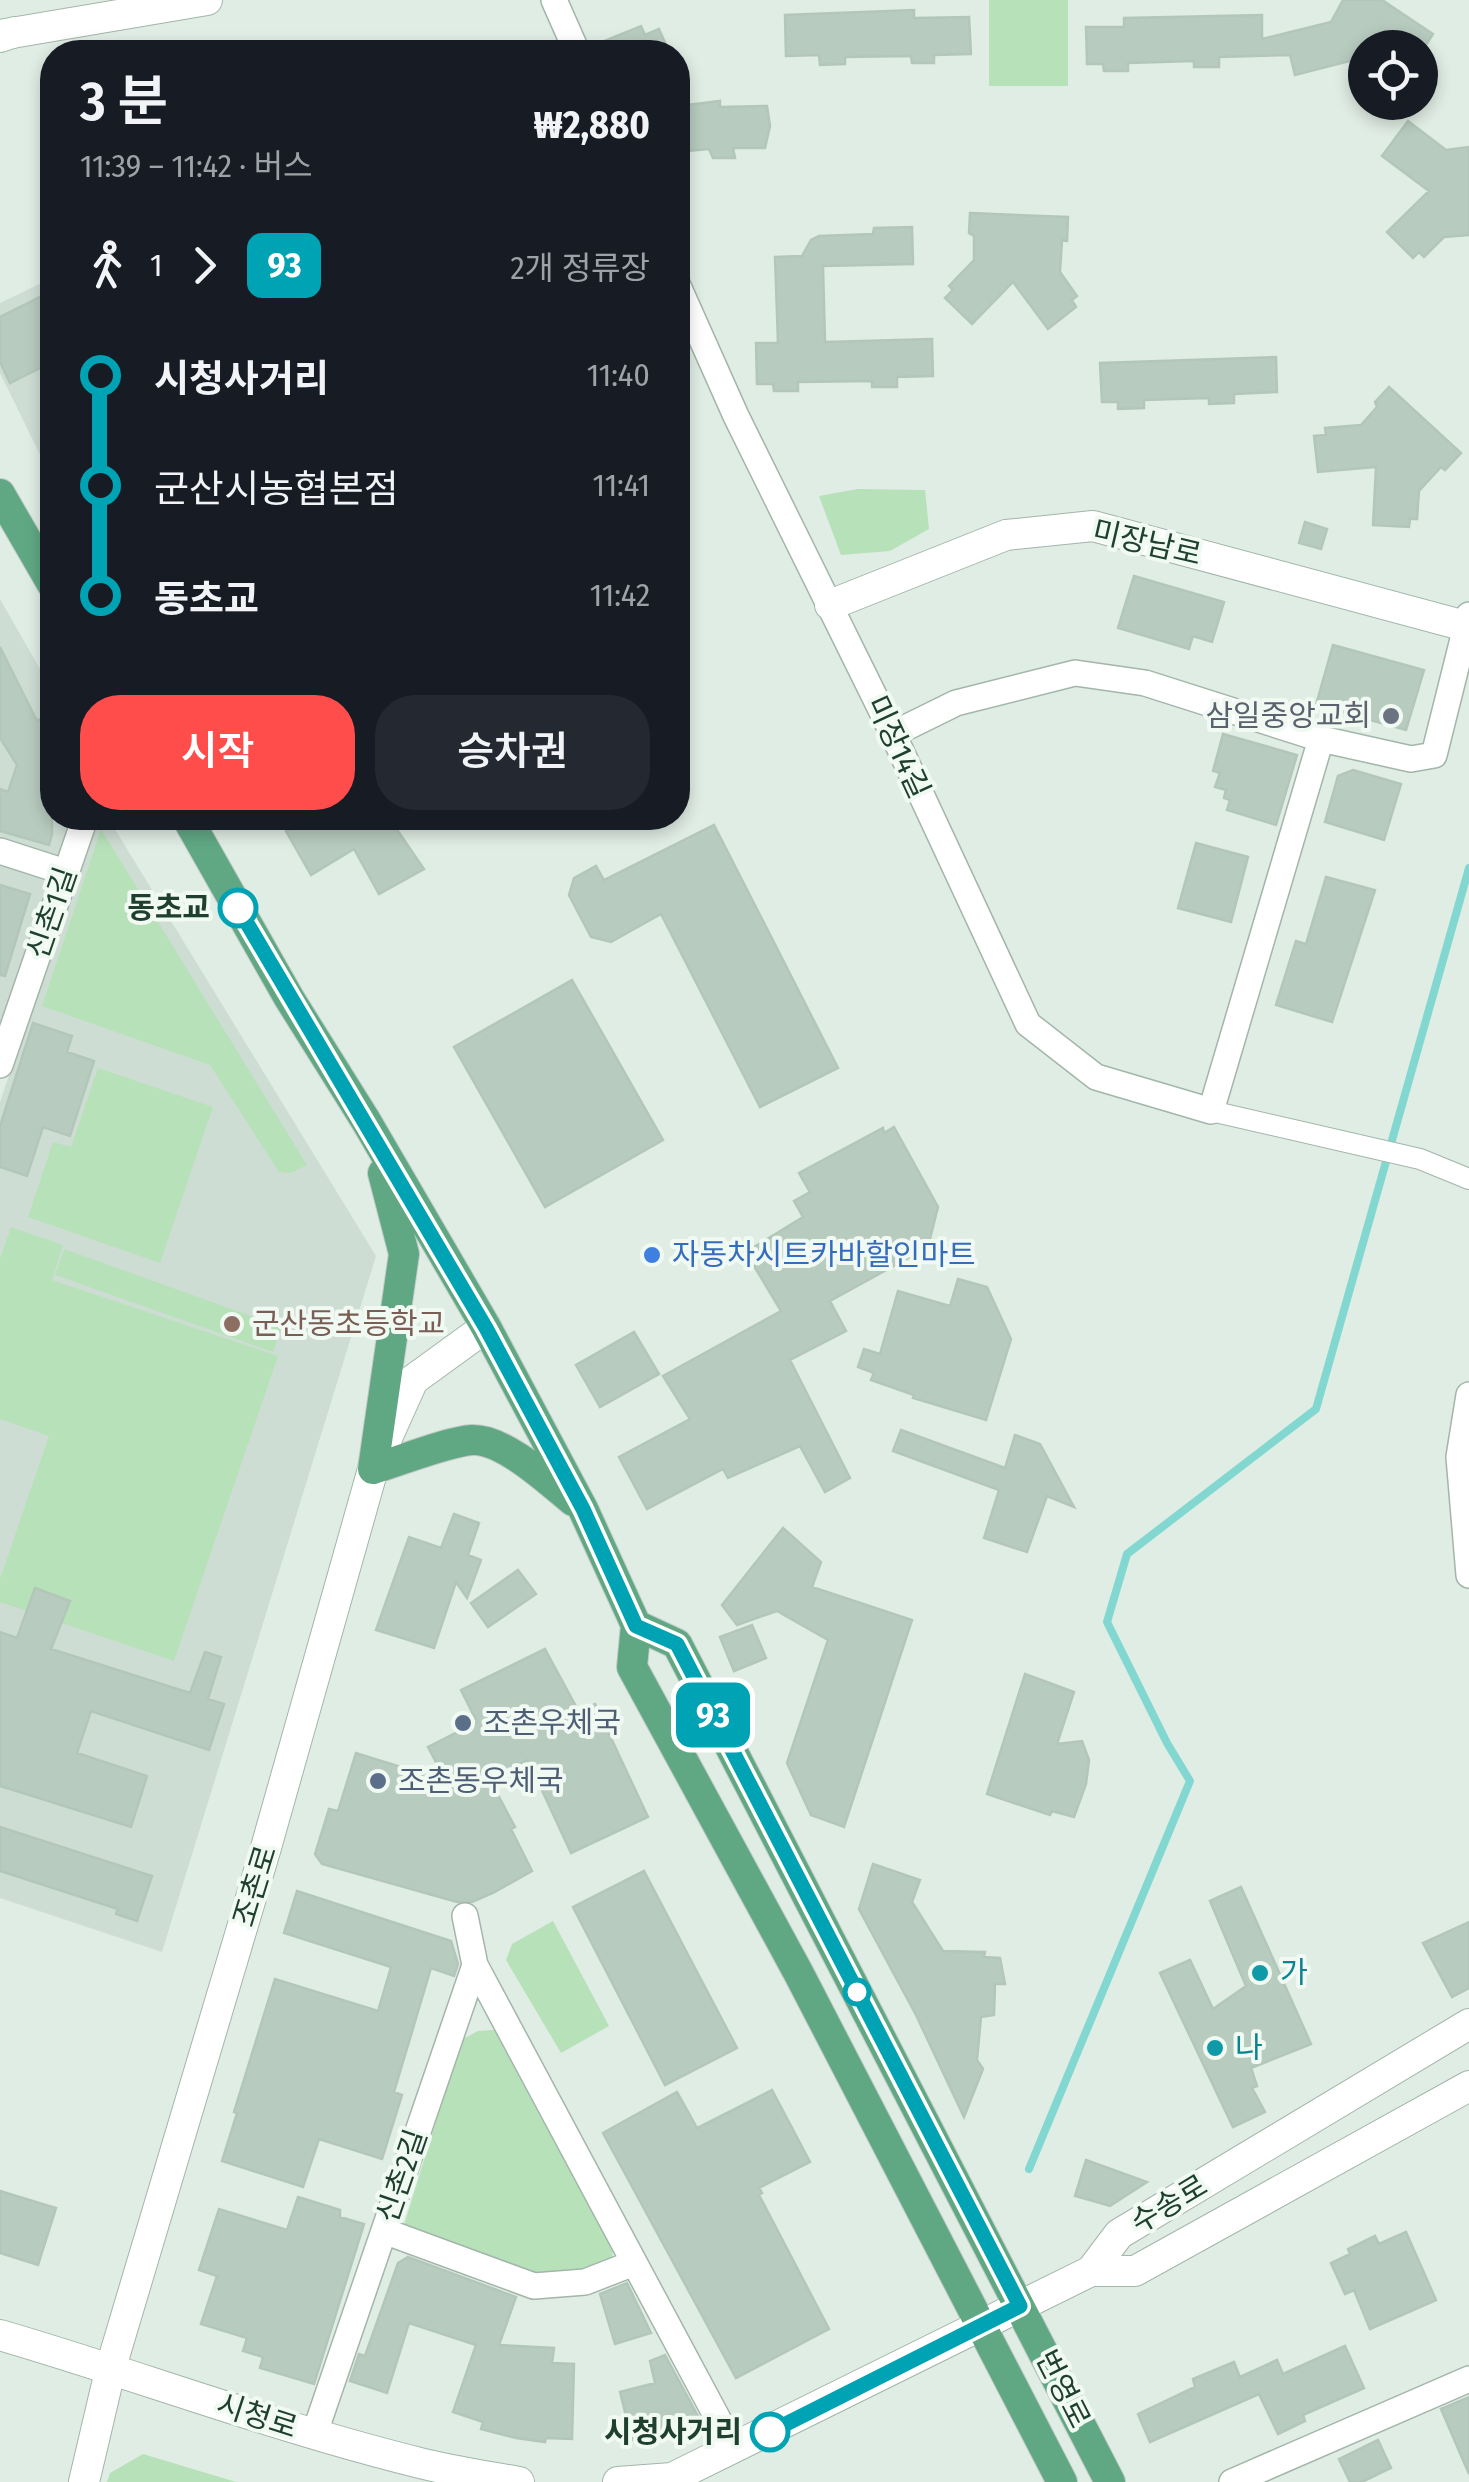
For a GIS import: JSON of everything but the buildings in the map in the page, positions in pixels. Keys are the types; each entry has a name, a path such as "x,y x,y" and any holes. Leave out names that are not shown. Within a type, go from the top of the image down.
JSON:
{"main road":[{"path":"0,494 40,563"},
{"name":"번영로","path":"194,830 486,1328 583,1509 636,1626 632,1667 799,1974 1062,2482"},
{"path":"366,1121 392,1201 404,1254 373,1468 474,1439 494,1444 526,1464 583,1509"},
{"name":"번영로","path":"636,1626 677,1644 1110,2482"}],"street":[{"path":"5,35 207,0"},
{"path":"554,0 572,40"},
{"name":"미장14길","path":"690,313 1028,1024 1096,1077 1211,1112"},
{"name":"미장남로","path":"830,605 1006,535 1093,526 1468,623"},
{"path":"893,734 956,702 1075,673 1145,683 1321,738 1411,759 1434,755 1468,623"},
{"path":"1321,738 1211,1112 1420,1159 1469,1178"},
{"name":"신촌1길","path":"0,1065 81,830"},
{"path":"0,851 65,872"},
{"name":"조촌로","path":"84,2482 110,2367 265,1852 373,1468 413,1380 486,1328"},
{"path":"1469,1396 1459,1457 1469,1575"},
{"path":"465,1916 475,1965 734,2450"},
{"name":"신촌2길","path":"314,2435 475,1965"},
{"name":"수송로","path":"1091,2271 1119,2234 1469,2024"},
{"name":"수송로","path":"1091,2271 1135,2271 1469,2086"},
{"path":"384,2231 534,2286 586,2282 634,2263"},
{"path":"618,2482 682,2478 1091,2271"},
{"name":"시청로","path":"0,2335 314,2435 422,2464 518,2482"},
{"path":"1232,2482 1469,2379"}],"shaded area":[{"path":"40,284 40,455 0,373 0,303"},
{"path":"0,599 40,669 40,830 69,830 0,1023"},
{"name":"군산동초등학교","path":"92,830 115,830 376,1256 162,1952 0,1898 0,1102"}],"green space":[{"path":"989,0 1068,0 1068,86 989,86"},
{"path":"858,489 925,490 929,529 890,551 841,555 819,496"},
{"path":"102,830 307,1165 291,1173 279,1172 210,1065 42,1006"},
{"path":"98,1068 213,1107 160,1263 28,1217 53,1142 71,1147"},
{"path":"11,1227 63,1245 52,1280 278,1356 174,1661 0,1602 0,1579 49,1436 0,1419 0,1258"},
{"path":"64,1249 282,1327 273,1352 55,1275"},
{"path":"553,1921 609,2026 561,2053 506,1960 512,1944"},
{"path":"493,2030 503,2037 613,2244 612,2262 538,2277 411,2233 404,2225 461,2040 478,2031"},
{"path":"143,2454 236,2482 107,2482 110,2473"}],"waterway":[{"path":"1029,2169 1190,1781 1107,1622 1127,1554 1316,1409 1469,868"}],"bus line":[{"name":"93","path":"238,908 486,1328 583,1509 636,1626 677,1644 1020,2306 770,2432"}],"place":[{"name":"삼일중앙교회","path":"1391,716"},
{"name":"동초교","path":"238,908"},
{"name":"자동차시트카바할인마트","path":"652,1255"},
{"name":"군산동초등학교","path":"232,1324"},
{"name":"조촌우체국","path":"463,1723"},
{"name":"조촌동우체국","path":"378,1781"},
{"name":"가","path":"1260,1973"},
{"name":"나","path":"1215,2048"},
{"name":"시청사거리","path":"770,2432"}]}
